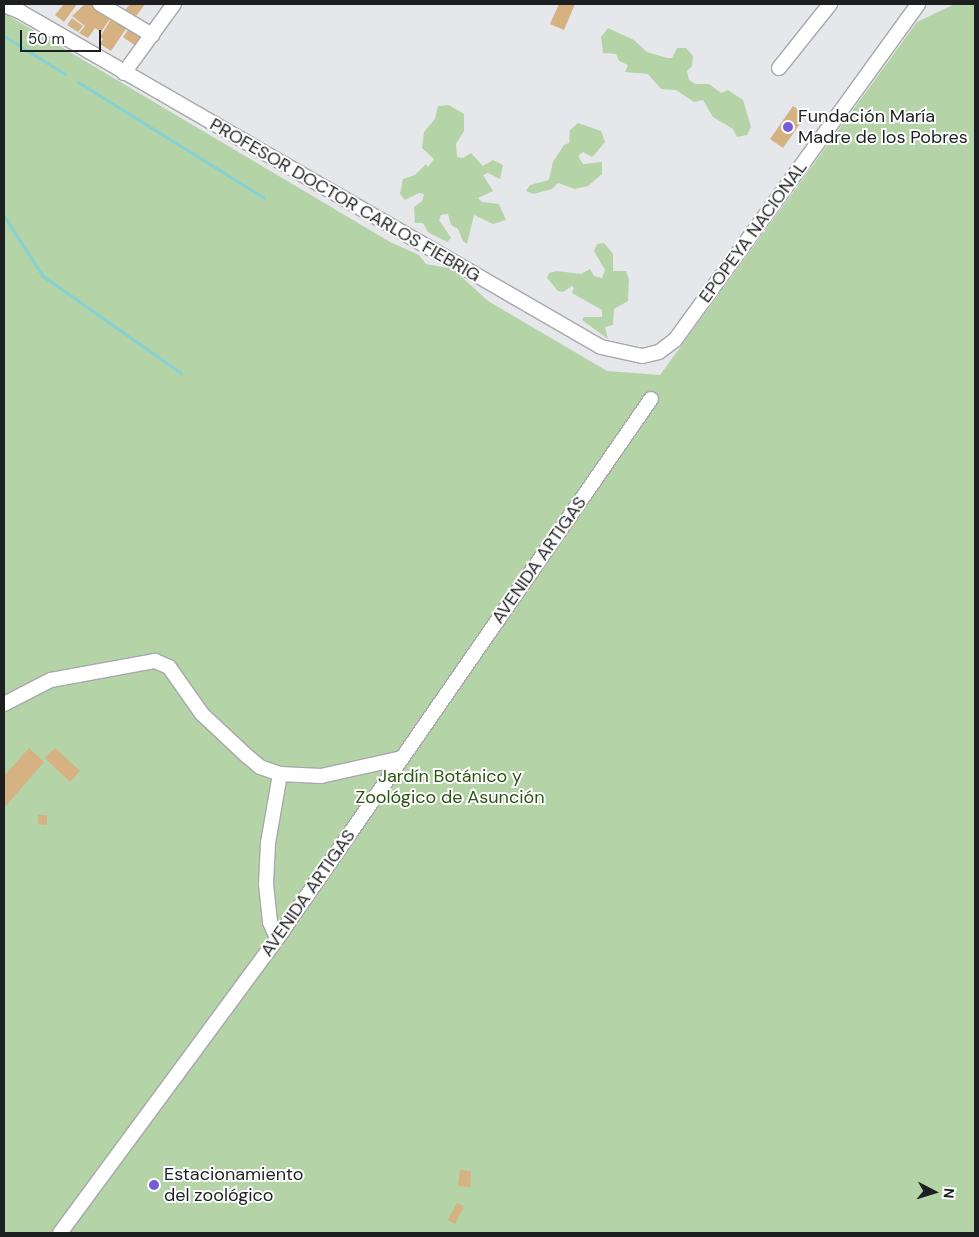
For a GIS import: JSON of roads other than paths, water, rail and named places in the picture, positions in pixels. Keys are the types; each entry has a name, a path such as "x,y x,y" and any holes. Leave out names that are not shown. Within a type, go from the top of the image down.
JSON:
{"street":[{"path":"100,4 152,35"},
{"path":"124,73 174,4"},
{"path":"779,68 830,4"},
{"name":"EPOPEYA NACIONAL","path":"676,340 918,4"},
{"path":"897,32 925,4"},
{"name":"PROFESOR DOCTOR CARLOS FIEBRIG","path":"4,5 14,7 124,73 601,347 642,356 659,352 676,340"},
{"name":"AVENIDA ARTIGAS","path":"60,1233 277,938 651,399"},
{"path":"4,704 51,680 155,661 169,667 202,714 247,756 260,766 280,774 321,776 402,758"},
{"path":"277,938 270,922 266,884 268,843 280,774"}],"waterway":[{"path":"4,36 65,74"},
{"path":"78,82 264,198"},
{"path":"4,216 43,276 181,373"}],"place":[{"name":"Fundación María Madre de los Pobres","path":"788,127"},
{"name":"Estacionamiento del zoológico","path":"154,1185"}],"park label":[{"name":"Jardín Botánico y Zoológico de Asunción","path":"450,788"}]}
